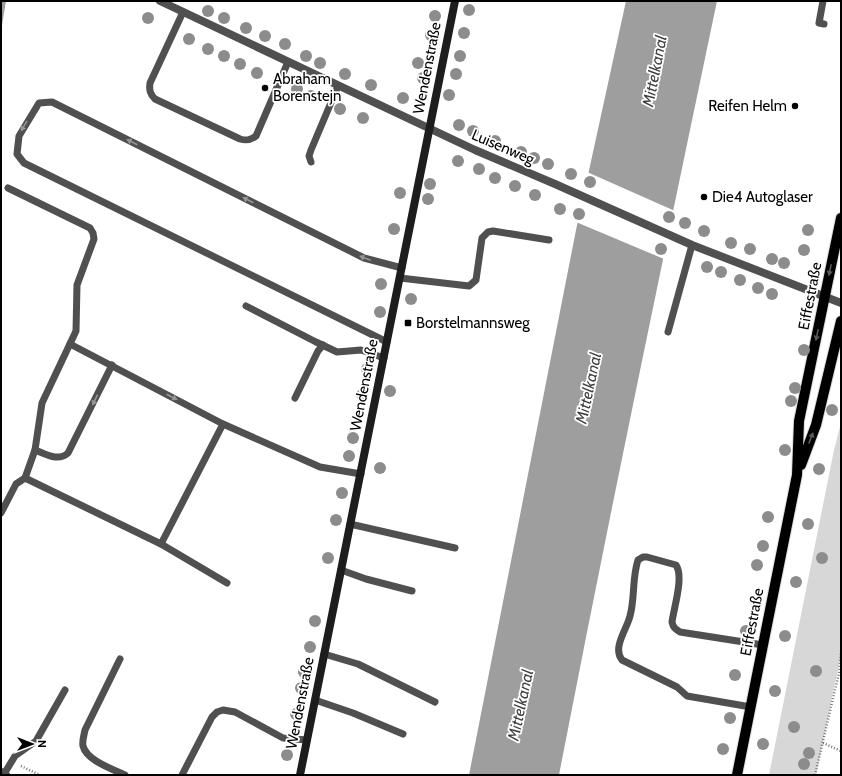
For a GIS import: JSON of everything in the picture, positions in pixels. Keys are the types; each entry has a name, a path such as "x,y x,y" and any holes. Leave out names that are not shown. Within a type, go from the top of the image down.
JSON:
{"main road":[{"name":"Eiffestraße","path":"737,775 797,474 799,421 841,218"},
{"name":"Eiffestraße","path":"797,474 816,425 841,321"}],"street":[{"name":"Luisenweg","path":"160,1 475,150 692,245 841,303"},
{"name":"Wendenstraße","path":"300,775 430,129 454,1"}],"lane":[{"path":"823,1 819,23 824,24"},
{"path":"183,12 150,83 149,89 151,95 155,99 240,139 251,140 256,136 288,62"},
{"path":"311,162 309,156 311,150 338,86"},
{"path":"387,342 24,163 17,154 19,136 38,103 52,102 364,258 402,268"},
{"path":"1,513 16,484 25,478 34,450 42,403 76,332 76,285 94,239 90,228 8,188"},
{"path":"400,278 469,286 476,280 482,238 488,232 493,231 549,240"},
{"path":"668,332 692,245"},
{"path":"246,306 337,352 361,350 384,358"},
{"path":"70,344 138,378 223,424 320,467 361,474"},
{"path":"295,398 318,351 323,346"},
{"path":"34,450 60,458 64,457 68,453 112,365"},
{"path":"161,544 223,424"},
{"path":"25,478 161,544 227,583"},
{"path":"350,524 455,548"},
{"path":"751,707 687,696 676,687 622,660 619,656 619,647 630,615 638,560 642,557 647,557 676,565 680,578 672,622 673,627 676,630 680,632 763,645"},
{"path":"341,570 412,591"},
{"path":"324,654 358,664 435,702"},
{"path":"120,659 84,730 83,739 86,754 92,759 125,775"},
{"path":"4,774 15,756 36,741 65,690"},
{"path":"315,700 353,713 403,734"},
{"path":"182,775 212,717 217,712 223,710 235,712 283,738 307,740"}],"path":[{"path":"815,775 840,674 841,652"},
{"path":"823,743 841,751"}],"shaded area":[{"path":"841,423 841,655 816,775 769,775 834,450"}],"water":[{"path":"1,1 6,1 1,31"},
{"name":"Mittelkanal","path":"626,1 717,1 656,291 559,775 469,775 576,230"}],"pier":[{"path":"587,172 675,211 664,259 576,222"}],"place":[{"name":"Abraham Borenstejn","path":"265,88"},
{"name":"Reifen Helm","path":"795,106"},
{"name":"Die4 Autoglaser","path":"704,197"},
{"name":"Borstelmannsweg","path":"408,323"}]}
